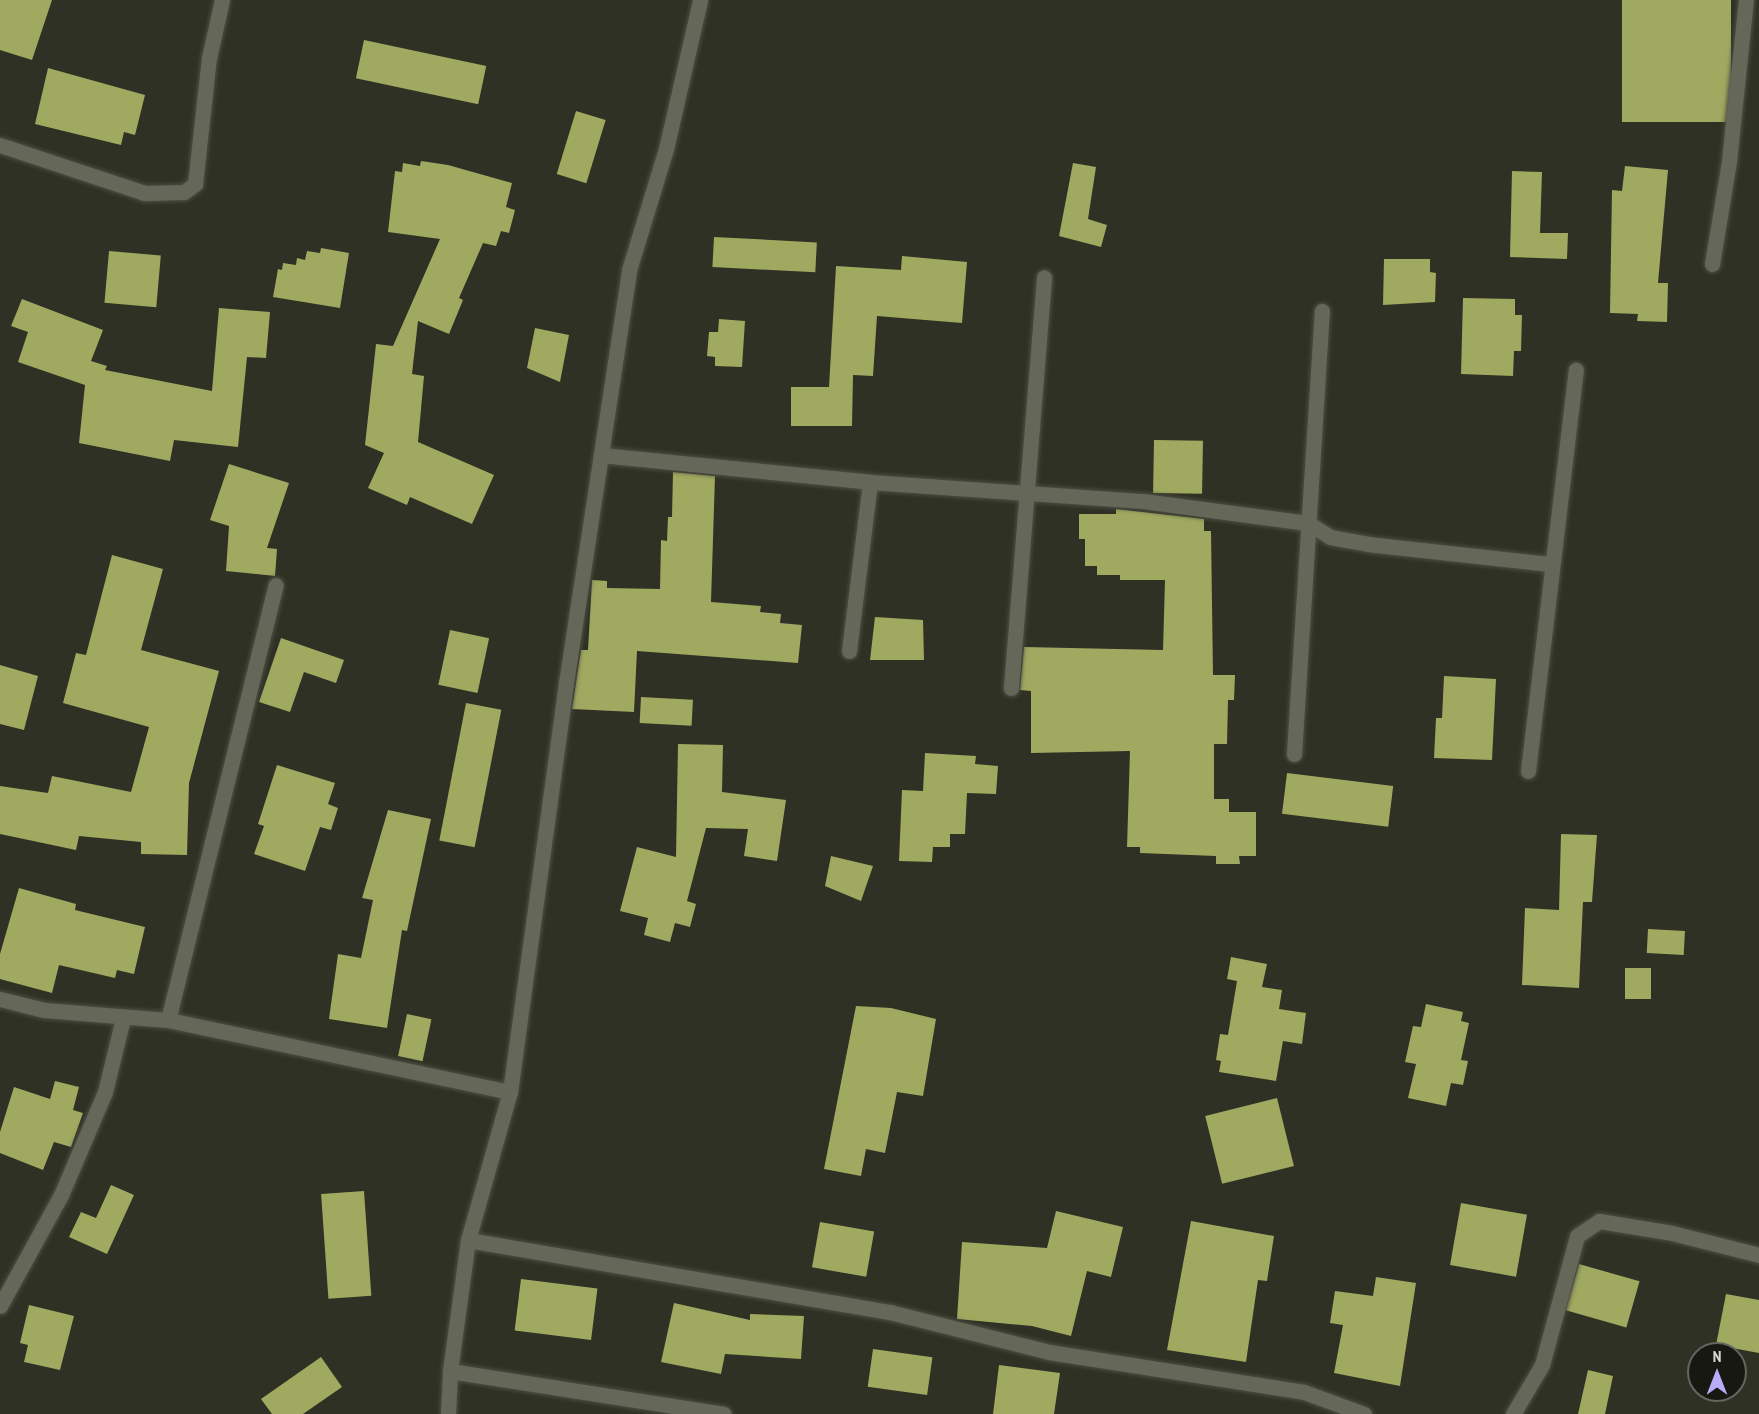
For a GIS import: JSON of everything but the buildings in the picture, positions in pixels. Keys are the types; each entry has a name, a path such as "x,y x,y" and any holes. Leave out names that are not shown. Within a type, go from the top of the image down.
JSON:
{"street":[{"path":"0,146 144,192 184,192 195,184 209,58 222,0"},
{"path":"448,1414 450,1371 468,1240 510,1092 629,270 666,149 700,0"},
{"path":"1712,264 1729,161 1746,0"},
{"path":"1011,688 1044,277"},
{"path":"1294,754 1322,311"},
{"path":"1528,771 1550,564 1576,370"},
{"path":"601,455 870,482 1143,501 1308,523 1330,537 1359,542 1550,564"},
{"path":"849,651 870,482"},
{"path":"168,1020 276,585"},
{"path":"0,999 44,1010 168,1020 510,1092"},
{"path":"0,1306 70,1174 105,1092 123,1018"},
{"path":"1513,1414 1542,1365 1577,1236 1599,1221 1672,1233 1759,1255"},
{"path":"468,1240 890,1312 1049,1352 1304,1392 1364,1414"},
{"path":"450,1371 724,1414"}]}
